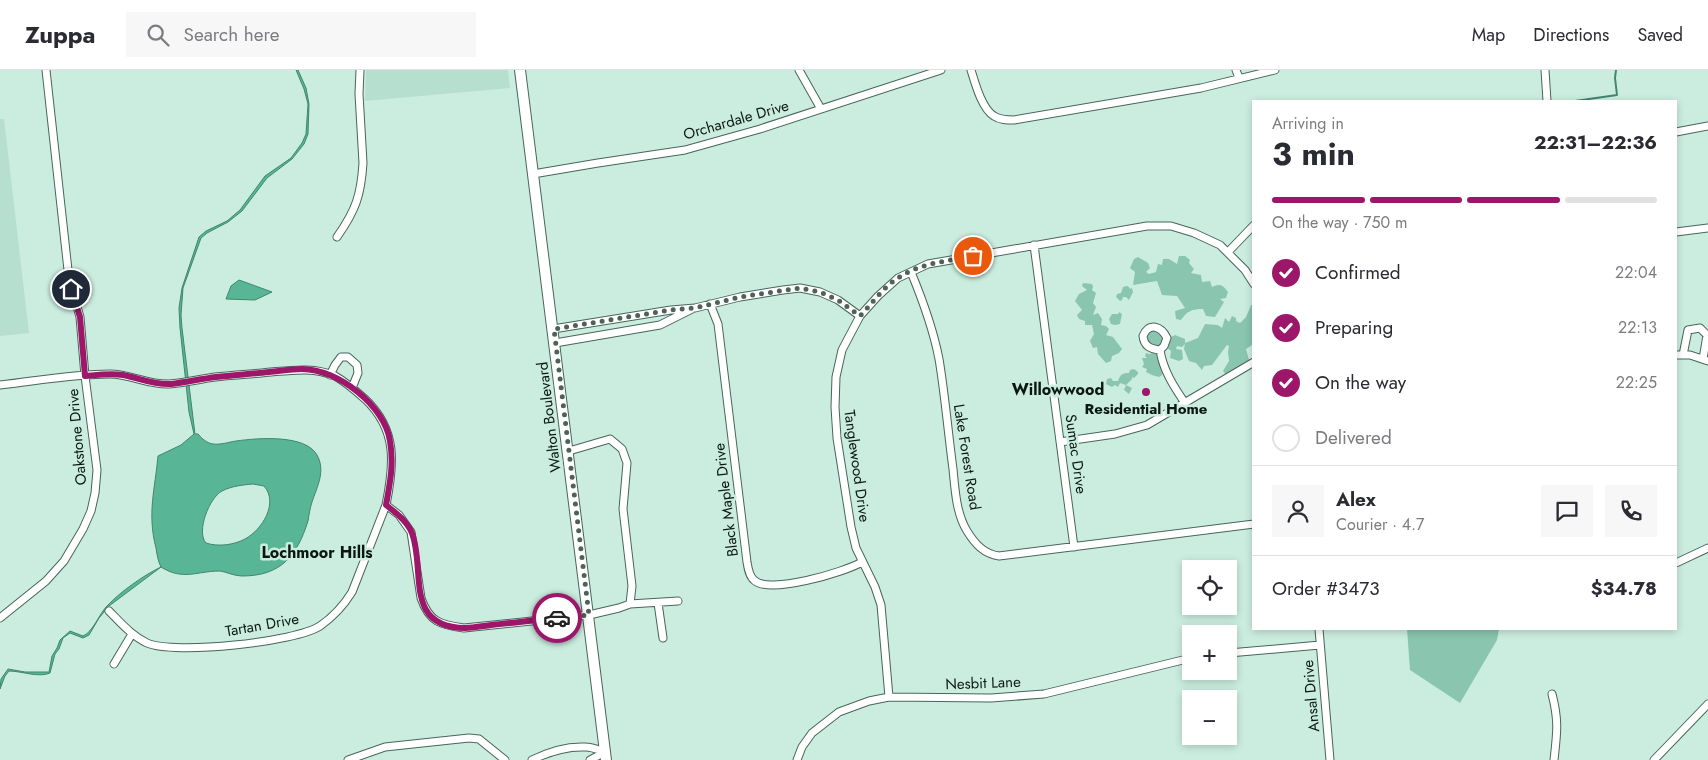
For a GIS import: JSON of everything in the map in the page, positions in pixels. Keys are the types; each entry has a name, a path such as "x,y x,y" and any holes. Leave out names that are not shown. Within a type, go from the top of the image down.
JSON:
{"main road":[{"name":"Walton Boulevard","path":"520,70 554,329 606,756"}],"street":[{"name":"Oakstone Drive","path":"0,618 46,581 64,561 83,529 91,511 95,493 96,470 80,317 69,279 46,70"},
{"path":"337,237 351,218 360,192 363,173 364,163 359,94 360,70"},
{"path":"799,70 822,109"},
{"name":"Orchardale Drive","path":"534,174 686,150 760,129 941,70"},
{"path":"971,70 981,98 989,112 1002,119 1014,120 1210,86 1275,70"},
{"path":"1236,70 1239,78"},
{"path":"1545,70 1547,100"},
{"path":"1677,132 1708,126"},
{"name":"Tanglewood Drive","path":"889,697 880,605 875,586 856,548 837,438 836,377 842,350 860,316 898,278 928,264 1147,226 1171,226 1220,245 1246,270 1252,280"},
{"path":"1228,252 1252,227"},
{"path":"1677,232 1708,228"},
{"name":"Sumac Drive","path":"1034,245 1074,547"},
{"name":"Lake Forest Road","path":"911,272 933,331 942,380 957,501 966,530 981,549 992,555 999,556 1252,524"},
{"path":"554,329 671,310 695,308 748,295 800,288 820,292 838,300 860,316"},
{"name":"Black Maple Drive","path":"710,304 718,324 749,572 754,580 761,584 788,584 836,574 853,568 862,562"},
{"path":"555,343 660,325 695,308"},
{"path":"1700,328 1707,335 1705,360 1680,355 1688,330 1700,328"},
{"path":"1160,350 1160,357 1172,384 1185,403"},
{"path":"330,375 341,357 348,357 357,365 358,373 352,388"},
{"path":"1060,442 1115,434 1147,425 1252,363"},
{"name":"Tartan Drive","path":"0,385 110,374 168,384 216,377 303,369 335,376 371,405 380,417 390,439 392,475 386,505 352,592 344,604 319,627 291,636 204,648 167,648 148,644 132,634 109,611"},
{"path":"568,451 610,439 622,449 627,462 623,509 632,586 630,604"},
{"path":"386,505 399,515 412,532 421,598 429,614 436,621 448,626 464,628 589,615 630,604 678,601"},
{"path":"1677,563 1708,548"},
{"path":"658,603 663,638"},
{"name":"Ansal Drive","path":"1319,630 1330,760"},
{"path":"114,664 132,634"},
{"path":"1237,652 1320,645"},
{"name":"Nesbit Lane","path":"797,760 802,747 812,733 839,712 869,700 889,697 991,698 1044,694 1182,660"},
{"path":"1552,694 1558,729 1554,760"},
{"path":"1654,760 1708,704"},
{"path":"348,760 385,748 470,738 479,739 505,760"},
{"path":"532,760 543,754 559,750 587,747 606,756"},
{"path":"590,760 606,756"}],"shaded area":[{"path":"296,70 298,70 306,88 309,104 308,134 304,144 292,159 267,178 242,211 228,222 201,238 183,288 181,315 195,434 213,444 245,440 280,439 302,444 311,448 317,455 321,467 320,479 299,544 286,562 277,568 256,575 242,576 220,571 176,574 161,567 158,560 153,536 152,513 158,456 181,445 194,434 189,412 180,328 179,308 182,288 199,237 206,231 227,221 240,210 265,176 291,158 302,143 306,134 308,104","holes":["253,484 264,486 270,500 269,508 262,523 251,535 236,543 226,545 206,543 203,538 203,524 205,516 217,495 226,489 237,486"]},
{"path":"366,70 508,70 510,88 365,101"},
{"path":"0,119 4,119 29,333 0,336"},
{"path":"1179,256 1185,256 1190,260 1189,263 1194,269 1191,273 1201,275 1202,282 1210,281 1212,287 1221,285 1228,292 1226,298 1220,299 1224,302 1215,317 1206,316 1203,309 1199,309 1185,314 1181,320 1176,319 1175,311 1185,308 1177,296 1162,295 1157,281 1133,285 1135,272 1130,268 1134,259 1138,257 1148,263 1150,268 1146,272 1149,274 1156,272 1158,264 1162,265 1163,259 1169,259 1177,264"},
{"path":"239,280 272,292 255,300 226,299 231,286"},
{"path":"1083,283 1092,284 1092,290 1096,293 1093,303 1096,307 1093,315 1098,313 1102,319 1101,325 1109,329 1106,335 1113,337 1122,349 1119,353 1112,356 1111,361 1106,363 1098,354 1097,347 1093,348 1090,341 1094,334 1092,325 1085,325 1085,321 1079,319 1077,315 1082,310 1075,301 1079,294 1087,290 1082,286"},
{"path":"1127,286 1130,289 1132,288 1133,292 1129,300 1123,297 1120,301 1116,297 1117,294 1121,293 1123,287"},
{"path":"1252,305 1252,345 1246,349 1249,360 1226,375 1223,371 1229,361 1229,346 1227,345 1212,365 1204,366 1202,370 1196,363 1189,361 1184,349 1185,344 1182,347 1177,346 1176,349 1182,350 1183,359 1179,361 1170,358 1171,351 1166,347 1171,337 1175,335 1185,339 1185,343 1198,338 1205,324 1218,325 1222,328 1225,318 1229,322 1232,316 1240,323 1246,317"},
{"path":"1119,312 1122,314 1120,324 1111,324 1109,319 1112,314 1118,314"},
{"path":"1150,330 1158,331 1158,334 1163,337 1164,342 1161,347 1148,344 1145,335"},
{"path":"1157,352 1159,355 1165,356 1164,370 1159,377 1146,372 1147,369 1142,367 1144,364 1142,358 1147,358 1145,356 1146,353"},
{"path":"1134,369 1138,374 1134,378 1132,377 1126,385 1120,383 1118,387 1115,385 1112,387 1106,384 1107,379 1111,378 1113,381 1118,381 1122,375"},
{"path":"1126,385 1132,388 1129,394 1124,390"},
{"path":"161,567 109,606 89,635 83,638 70,633 63,638 55,654 50,673 35,675 9,671 0,689 1,679 8,669 25,672 49,672 52,656 60,640 70,631 83,636 87,634 104,609 112,601 132,584"},
{"path":"1407,630 1499,630 1497,640 1460,703 1410,670"}],"waterway":[{"path":"1582,100 1617,95 1616,70"}],"way so far":[{"path":"557,618 589,615 554,329 671,310 695,308 740,297 800,288 820,292 838,300 860,316 898,278 928,264 973,256"}],"place":[{"name":"Residential Home","path":"1146,392"}],"district":[{"name":"Willowwood","path":"1058,389"},
{"name":"Lochmoor Hills","path":"317,552"}],"route":[{"path":"71,289 80,317 85,376 122,375 148,382 168,384 216,377 303,369 335,376 355,390 371,405 380,417 390,439 392,475 386,505 399,515 412,532 421,598 429,614 436,621 448,626 464,628 557,618"}]}
